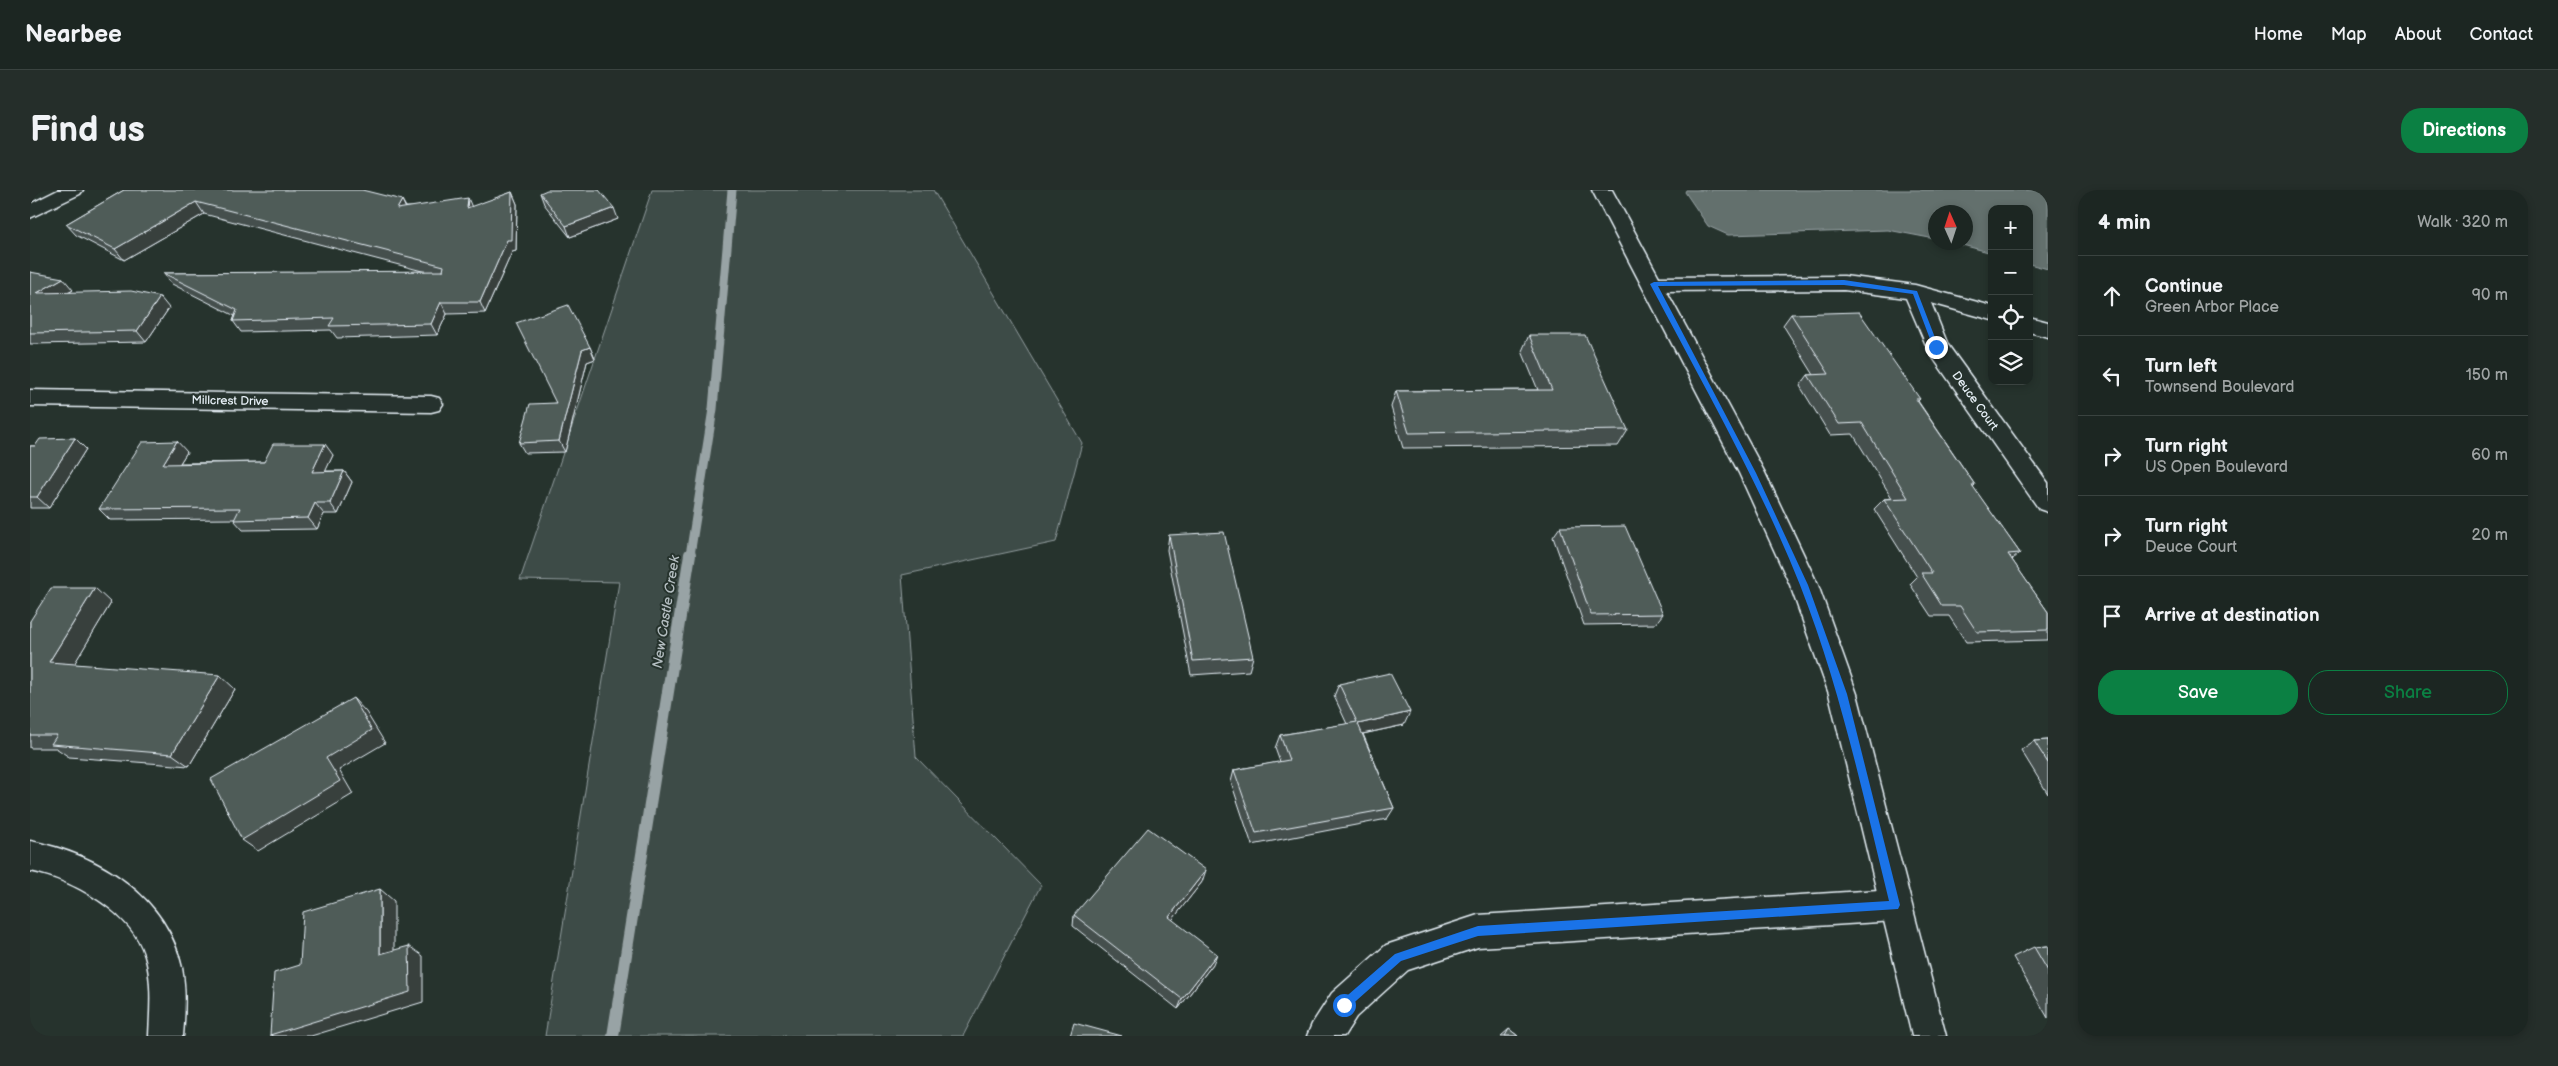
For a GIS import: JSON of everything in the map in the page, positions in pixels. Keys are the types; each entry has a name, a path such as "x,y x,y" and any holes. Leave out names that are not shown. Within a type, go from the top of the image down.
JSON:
{"street":[{"path":"30,212 73,190"},
{"path":"1602,190 1654,284 1752,473 1804,585 1843,694 1929,1036"},
{"path":"1654,284 1844,282 1915,292 1988,312"},
{"name":"Deuce Court","path":"1915,292 1936,347 2048,502"},
{"path":"2033,325 2048,330"},
{"name":"Millcrest Drive","path":"30,398 431,404"},
{"path":"30,856 44,858 91,877 134,908 158,945 169,991 166,1036"},
{"path":"1324,1036 1344,1005 1398,957 1478,931 1895,905"}],"shaded area":[{"path":"652,190 933,190 1082,443 1056,542 902,575 916,757 1041,885 963,1036 545,1036 619,582 520,580"},
{"path":"1686,190 2048,190 2048,269 2033,265 2033,205 1988,205 1988,252 1973,248 1973,205 1928,205 1928,238 1888,230 1728,235 1708,226 1685,192"}],"building":[{"path":"124,190 362,190 402,200 397,209 468,198 467,208 512,192 511,240 507,240 480,302 441,302 431,324 329,326 334,318 233,321 237,310 163,273 443,271 444,266 196,202 115,249 66,224"},
{"path":"547,190 599,190 614,208 566,226 540,193"},
{"path":"30,272 63,278 37,293 131,291 160,297 137,331 30,333"},
{"path":"568,305 590,347 582,350 559,441 519,443 530,404 556,403 516,323"},
{"path":"1859,312 1920,399 1916,399 1975,485 1972,485 2020,553 2008,554 2048,612 2048,630 1977,632 1960,606 1942,606 1921,573 1932,573 1884,499 1908,498 1862,423 1839,424 1808,375 1829,374 1791,314"},
{"path":"1529,335 1585,335 1628,430 1409,433 1396,391 1552,390"},
{"path":"75,438 37,497 30,497 30,446 35,446 40,439"},
{"path":"177,441 163,464 264,462 273,444 325,444 312,472 344,471 330,503 315,503 308,518 234,520 240,508 99,509 142,442"},
{"path":"1625,526 1663,614 1591,615 1560,527"},
{"path":"1224,532 1253,657 1193,661 1169,535"},
{"path":"51,588 95,588 49,662 220,675 172,754 51,744 57,735 30,735 30,621"},
{"path":"1390,673 1410,712 1358,724 1394,808 1256,833 1234,770 1289,760 1280,735 1357,722 1339,684"},
{"path":"353,698 372,730 326,758 340,781 242,840 211,779"},
{"path":"2048,740 2048,763 2034,741"},
{"path":"1148,828 1206,870 1169,917 1217,954 1182,999 1074,915"},
{"path":"380,889 380,954 409,946 410,992 270,1035 274,973 300,965 303,912"},
{"path":"2048,946 2048,971 2034,947"},
{"path":"1074,1023 1122,1036 1070,1036"},
{"path":"1509,1029 1518,1036 1505,1036"}],"waterway":[{"name":"New Castle Creek","path":"690,555 713,409 732,190"},
{"name":"New Castle Creek","path":"613,1036 690,554"}],"route":[{"path":"1344,1005 1398,957 1478,931 1895,905 1843,694 1804,585 1752,473 1654,284 1844,282 1915,292 1936,347"}]}
